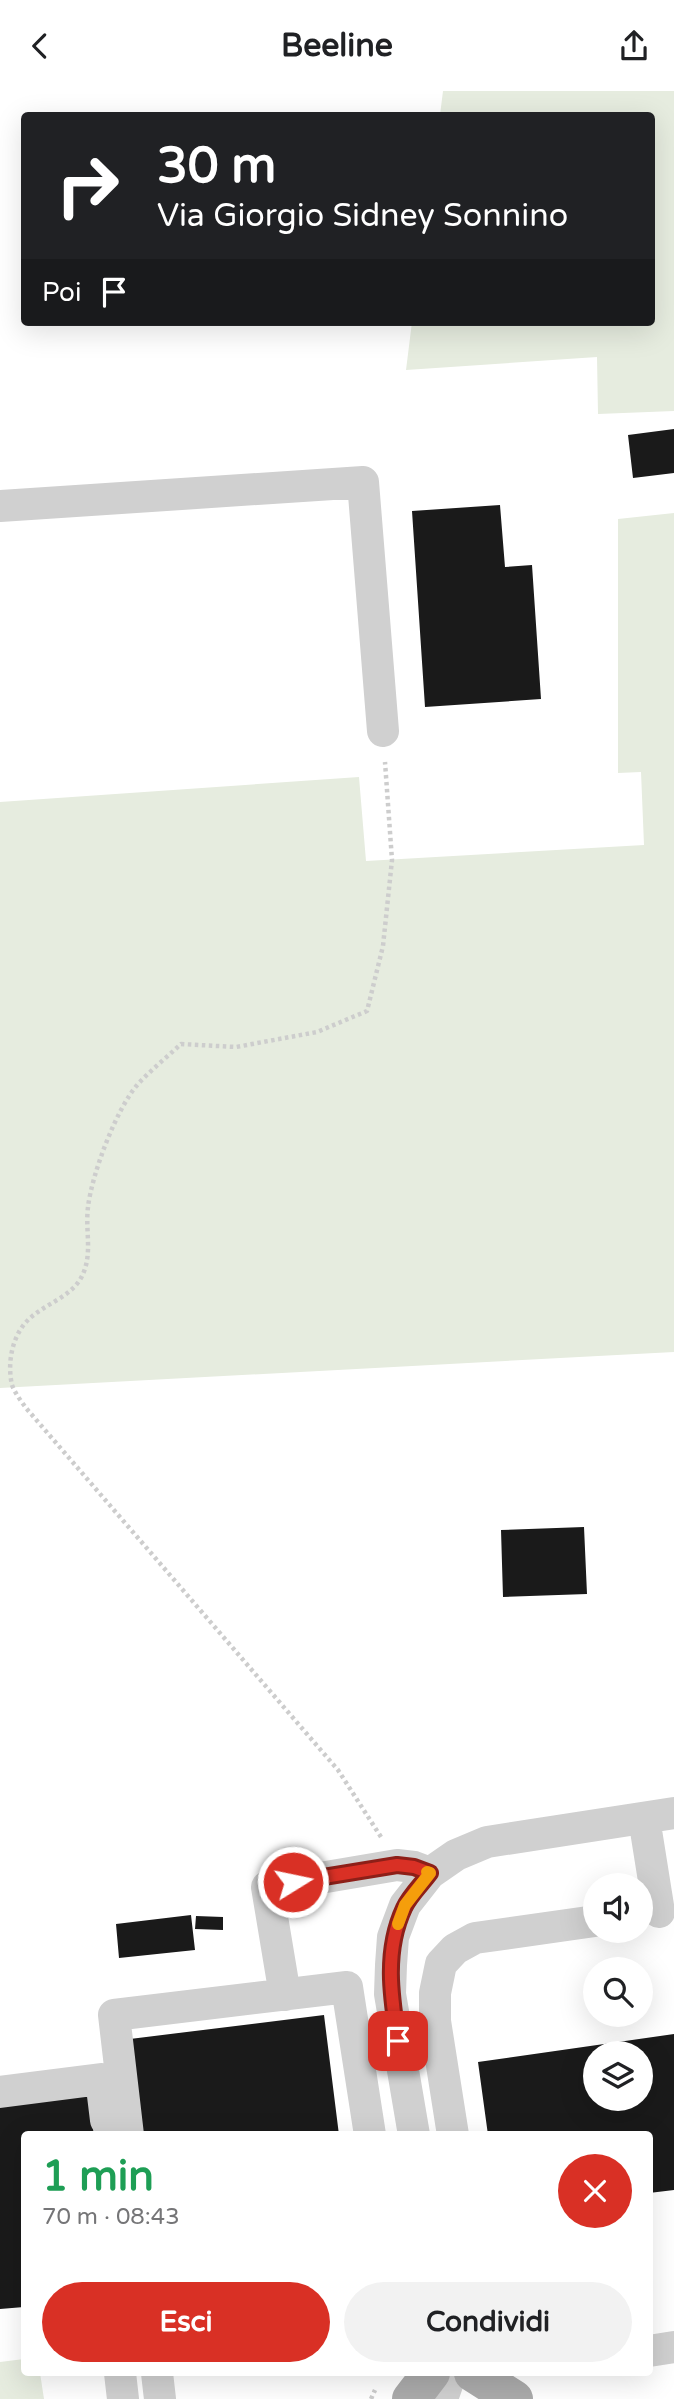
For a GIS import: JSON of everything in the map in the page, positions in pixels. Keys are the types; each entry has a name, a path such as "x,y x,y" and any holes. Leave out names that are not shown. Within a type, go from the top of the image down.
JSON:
{"main road":[{"path":"411,2399 429,2376"},
{"path":"478,2376 514,2399"}],"street":[{"path":"0,506 363,482 383,731"},
{"path":"413,2131 390,1994 391,1965 393,1937 405,1905 430,1873 456,1855 487,1842 659,1816 658,1912"},
{"path":"285,1995 267,1887 397,1865 430,1873"},
{"path":"452,2131 435,2021 435,1993 441,1963 455,1949 475,1938 583,1923"},
{"path":"128,2131 114,2015 347,1987 369,2131"},
{"path":"0,2092 101,2079 108,2131"},
{"path":"653,2350 674,2347"},
{"path":"120,2376 123,2399"},
{"path":"157,2376 160,2399"},
{"path":"442,2399 450,2376"}],"path":[{"path":"383,731 392,860 383,946 367,1011 317,1032 236,1047 181,1044 137,1085 115,1121 90,1190 86,1220 89,1251 82,1277 61,1298 29,1319 18,1335 11,1353 10,1369 13,1387 26,1408 338,1770 397,1865"}],"shaded area":[{"path":"443,91 674,91 674,411 598,414 597,357 406,370 412,326 655,326 655,112 440,112"},
{"path":"674,513 674,1352 0,1388 0,802 359,777 366,861 644,845 641,772 618,773 618,519"},
{"path":"21,2359 21,2376 40,2376 44,2399 0,2399 0,2362"}],"building":[{"path":"674,429 674,473 633,478 628,435"},
{"path":"500,505 505,567 532,565 541,699 425,707 412,511"},
{"path":"584,1527 587,1594 503,1597 501,1530"},
{"path":"191,1915 195,1950 119,1958 116,1924"},
{"path":"196,1916 223,1917 223,1930 195,1929"},
{"path":"324,2015 338,2131 142,2131 130,2039"},
{"path":"674,2034 674,2190 653,2193 653,2131 487,2131 478,2062 583,2047 583,2111 653,2111 653,2041 625,2041"},
{"path":"88,2091 93,2131 21,2131 21,2307 0,2309 0,2103"}],"slow traffic":[{"path":"398,1924 405,1905 430,1873 427,1872"}],"route":[{"path":"293,1882 397,1865 430,1873 405,1905 393,1937 390,1994 398,2041"}]}
